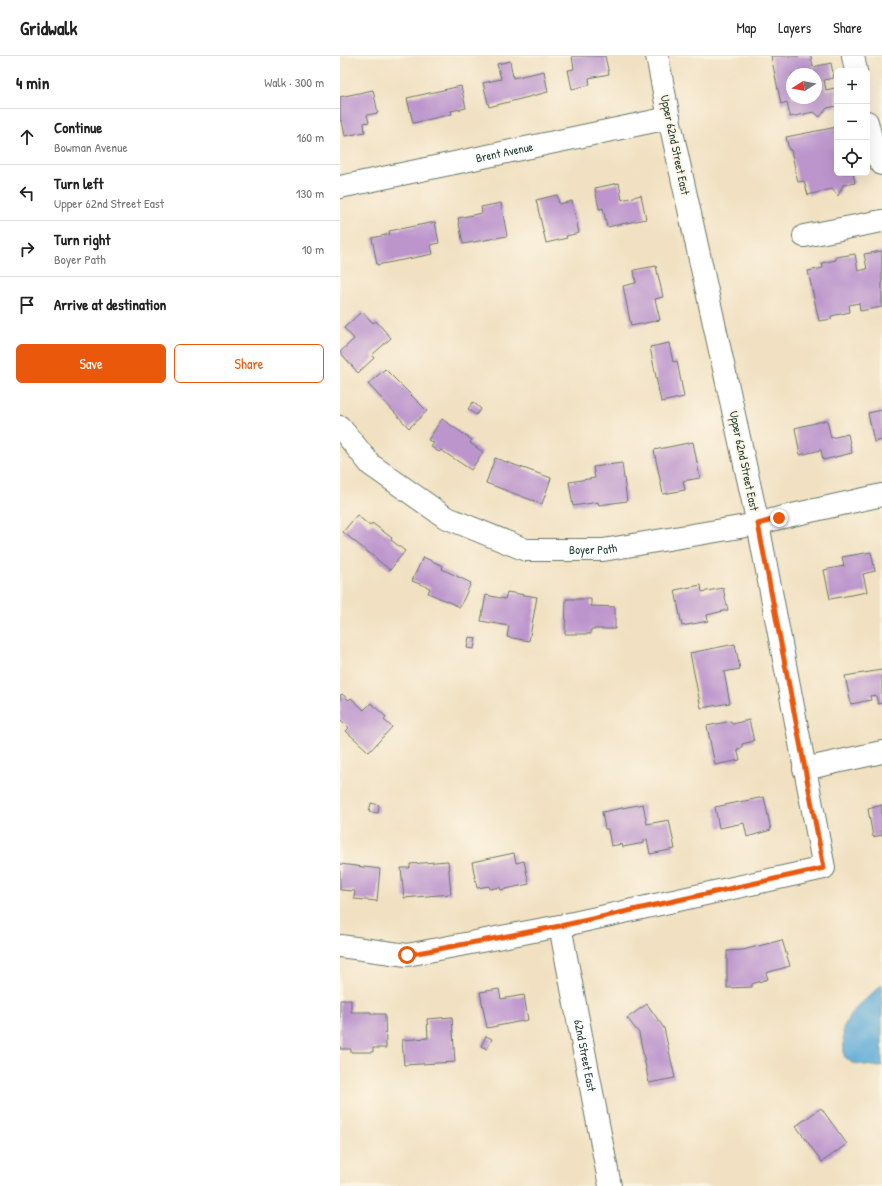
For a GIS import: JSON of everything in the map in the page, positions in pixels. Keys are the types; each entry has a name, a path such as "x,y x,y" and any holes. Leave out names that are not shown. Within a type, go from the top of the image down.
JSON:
{"street":[{"name":"Upper 62nd Street East","path":"560,926 824,868 758,524 669,118 657,56"},
{"path":"853,56 855,68"},
{"name":"Brent Avenue","path":"340,187 669,118"},
{"path":"870,134 875,154 882,164"},
{"path":"804,236 882,221"},
{"name":"Boyer Path","path":"340,427 371,465 445,517 526,550 603,550 758,524 882,495"},
{"path":"804,769 882,752"},
{"path":"340,946 407,955 560,926"},
{"name":"62nd Street East","path":"560,926 610,1186"}],"water":[{"path":"882,984 882,1066 879,1067 852,1063 844,1056 843,1028 851,1013"}],"building":[{"path":"572,56 605,56 609,74 589,78 590,85 572,89 568,70 574,69"},
{"path":"771,56 811,56 813,67 831,63 834,78 824,80 826,90 834,88 834,107 827,108 820,117 814,112 790,117 787,104 822,104 822,68 786,68 786,102 781,104"},
{"path":"510,61 513,78 544,71 548,92 489,107 483,83 501,79 497,64"},
{"path":"461,86 466,108 451,111 452,114 413,123 407,98"},
{"path":"373,90 378,113 367,115 369,122 364,123 365,132 345,136 342,121 340,121 340,97"},
{"path":"834,128 834,176 854,176 855,183 843,185 838,196 832,189 808,195 804,181 798,182 791,150 789,150 786,137"},
{"path":"619,183 622,200 641,195 646,219 607,227 603,208 599,209 595,188"},
{"path":"557,195 559,204 572,201 579,233 566,236 567,238 546,243 536,200"},
{"path":"501,203 507,236 463,244 458,218 482,213 481,207"},
{"path":"435,222 439,243 431,245 433,254 377,265 372,238 390,234 389,231"},
{"path":"882,251 882,307 860,311 859,303 849,305 850,312 831,316 832,319 819,321 808,271 823,268 822,263 836,260 836,257 855,254 858,271 867,269 864,254"},
{"path":"656,266 663,297 655,299 660,320 631,326 623,286 636,283 634,270"},
{"path":"362,311 373,323 376,321 391,338 372,355 374,358 358,373 340,352 354,339 344,328"},
{"path":"669,343 673,362 677,361 684,397 661,402 650,347"},
{"path":"385,369 427,411 409,428 368,384"},
{"path":"473,402 481,409 476,415 468,409"},
{"path":"882,410 882,440 874,442 868,413"},
{"path":"442,419 472,440 470,443 483,452 471,470 441,450 439,452 431,447 434,443 428,440"},
{"path":"827,420 831,438 848,434 852,453 823,460 821,450 800,455 795,428"},
{"path":"693,442 700,478 683,481 685,490 663,494 654,450"},
{"path":"495,458 551,478 542,504 486,483"},
{"path":"622,463 627,501 599,505 598,502 573,506 569,482 595,478 593,467"},
{"path":"357,515 370,526 372,523 392,538 391,540 405,551 390,570 343,532"},
{"path":"871,552 875,571 863,574 867,592 830,599 824,570 844,566 842,557"},
{"path":"423,557 443,566 442,569 471,583 460,607 428,593 430,588 412,581"},
{"path":"701,585 702,592 723,588 728,610 707,615 708,621 682,626 675,590"},
{"path":"507,592 537,597 529,641 507,637 509,626 481,621 486,595 505,599"},
{"path":"566,599 591,599 591,606 615,607 615,629 591,629 591,634 565,634"},
{"path":"469,637 476,638 474,649 467,648"},
{"path":"735,644 740,669 724,672 730,703 701,708 690,653"},
{"path":"882,670 882,703 878,704 876,695 870,696 871,700 851,704 845,676"},
{"path":"342,694 349,700 351,698 364,710 371,703 386,717 384,720 392,727 369,752 346,731 349,728 340,719 340,696"},
{"path":"749,720 754,741 742,744 742,748 737,749 740,760 715,765 707,726 731,721 732,724"},
{"path":"764,797 771,830 747,837 744,823 719,828 715,807"},
{"path":"371,803 379,805 378,813 369,812"},
{"path":"643,804 647,824 669,820 675,849 650,854 647,839 644,840 644,843 623,847 622,844 611,846 608,829 605,829 602,812"},
{"path":"882,805 882,835 873,837 868,809"},
{"path":"514,853 516,863 524,861 529,884 501,890 500,887 490,889 489,886 477,888 472,862"},
{"path":"448,861 451,894 404,898 401,868 410,868 410,864"},
{"path":"340,864 380,869 377,901 354,899 355,891 340,890"},
{"path":"782,940 790,966 766,973 768,979 752,984 752,987 727,988 727,951 743,950"},
{"path":"499,989 501,999 524,995 528,1020 487,1028 480,992"},
{"path":"340,1000 351,1000 351,1012 385,1014 386,1048 373,1048 373,1052 351,1052 351,1049 340,1049"},
{"path":"647,1004 664,1028 675,1078 649,1083 639,1033 627,1018"},
{"path":"452,1017 455,1062 404,1065 402,1040 428,1038 427,1019"},
{"path":"486,1036 492,1039 487,1049 481,1046"},
{"path":"821,1108 847,1144 822,1162 796,1126"}],"route":[{"path":"407,955 560,926 824,868 758,524 779,518"}]}
